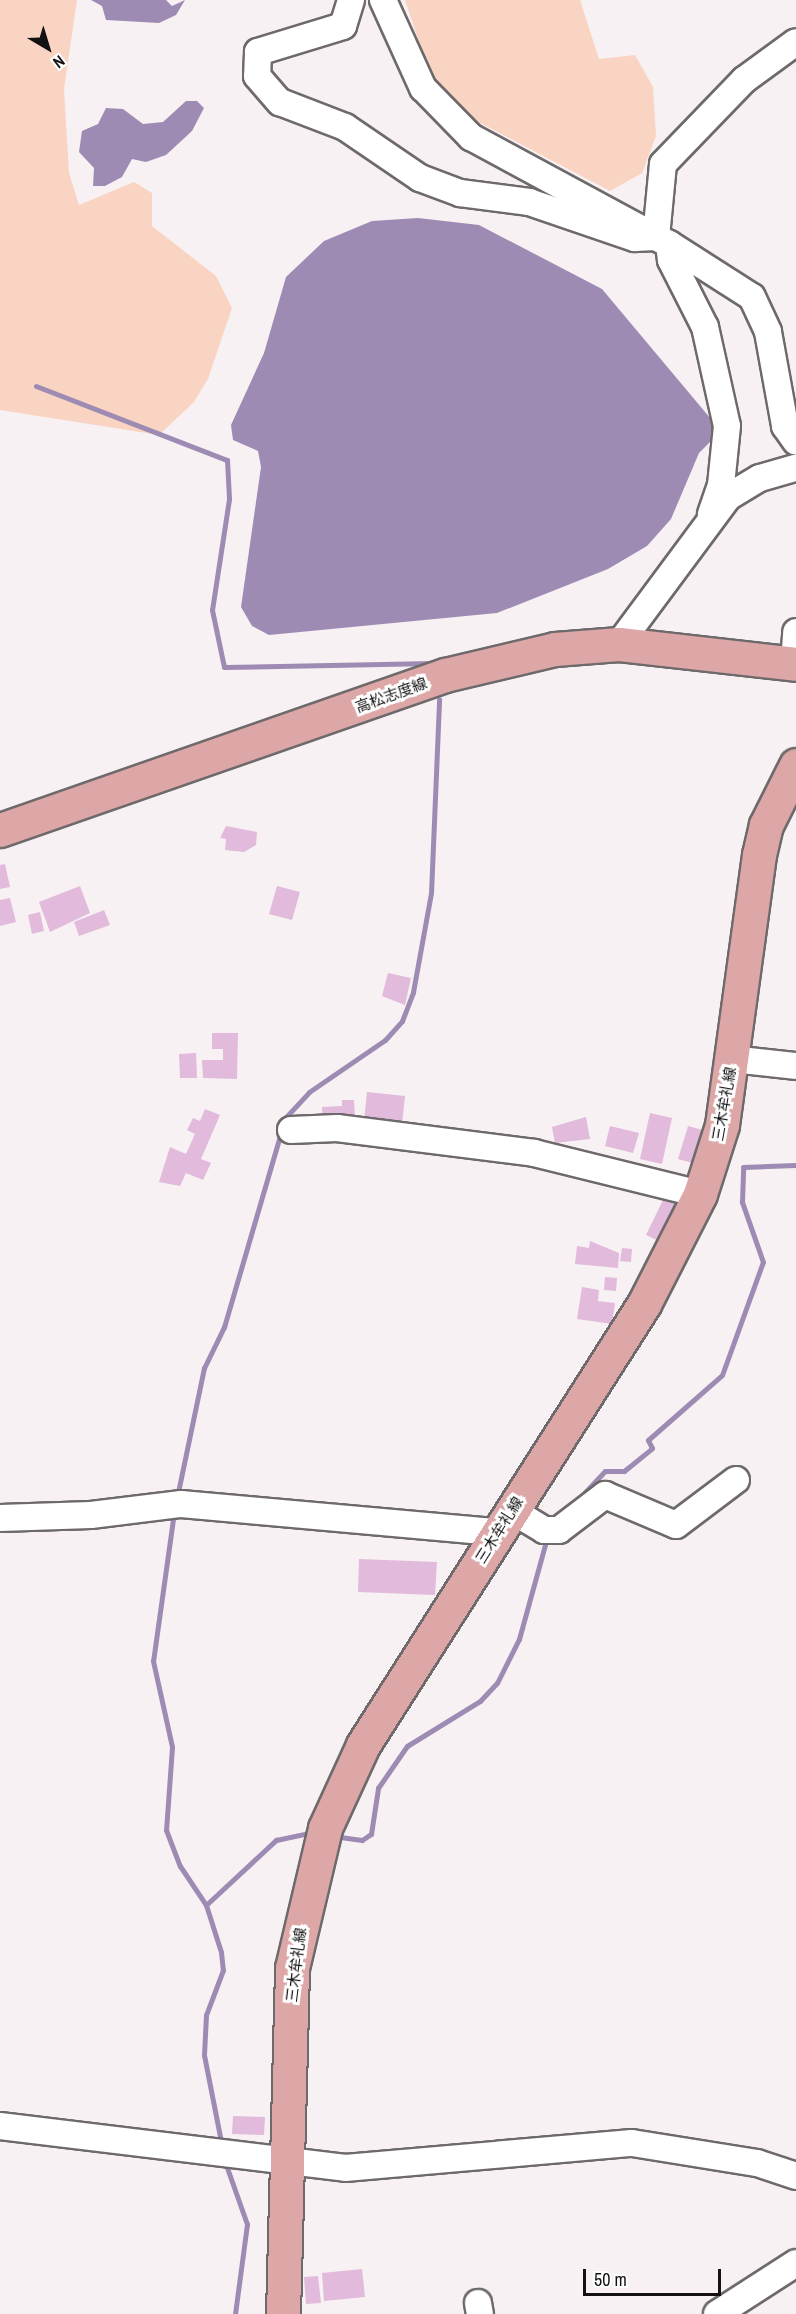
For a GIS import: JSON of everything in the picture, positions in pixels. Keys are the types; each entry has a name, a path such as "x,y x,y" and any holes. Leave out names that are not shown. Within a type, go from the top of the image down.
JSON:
{"main road":[{"name":"高松志度線","path":"0,830 445,675 555,650 620,644 795,664"},
{"name":"三木牟礼線","path":"283,2314 284,2164 292,1968 325,1828 363,1745 644,1304 700,1194 722,1125 759,855 795,764"}],"street":[{"path":"351,0 343,26 258,52 257,76 280,102 345,127 420,178 450,189 529,202 635,238 663,241"},
{"path":"383,0 423,88 444,115 537,177 663,241 752,297 768,332 785,426 796,442"},
{"path":"620,644 665,587 711,514 725,463 728,426 705,327 670,261 663,241 663,164 744,80 796,42"},
{"path":"711,514 745,485 796,468"},
{"path":"795,664 796,632"},
{"path":"732,1059 796,1066"},
{"path":"291,1130 337,1128 534,1153 700,1194"},
{"path":"0,1518 91,1515 175,1504 504,1521 544,1530 559,1530 605,1495 676,1525 736,1480"},
{"path":"0,2126 284,2164 374,2166 632,2143 757,2163 796,2176"},
{"path":"717,2314 796,2263"}],"shaded area":[{"path":"0,0 77,0 64,89 69,173 79,205 134,182 152,193 152,226 216,276 232,308 208,379 194,402 159,435 0,410"},
{"path":"91,0 166,0 172,6 185,0 176,15 159,23 106,20 102,6"},
{"path":"405,0 580,0 599,59 635,55 653,87 656,136 642,173 610,191 467,116 431,78"},
{"path":"186,101 197,101 204,108 192,131 166,155 146,162 132,159 122,177 105,186 93,186 94,168 79,152 82,131 98,124 106,108 123,109 143,124 163,122"},
{"path":"418,218 479,225 602,289 721,431 699,453 671,519 647,546 608,569 497,613 269,635 252,626 241,607 261,467 258,451 233,440 231,425 264,353 286,277 324,241 372,221"}],"building":[{"path":"226,826 257,832 256,845 244,852 225,850 226,839 220,838"},
{"path":"5,864 10,887 0,889 0,865"},
{"path":"80,886 90,913 50,932 39,902"},
{"path":"277,886 300,892 292,920 269,914"},
{"path":"10,898 16,922 0,926 0,900"},
{"path":"104,910 110,925 79,936 74,922"},
{"path":"40,912 44,931 32,934 28,915"},
{"path":"388,973 411,978 405,1005 382,996"},
{"path":"212,1033 238,1033 237,1079 203,1078 202,1060 223,1060 223,1049 212,1049"},
{"path":"196,1053 197,1078 180,1078 179,1054"},
{"path":"367,1092 405,1096 402,1124 364,1121"},
{"path":"342,1100 354,1100 355,1119 323,1123 322,1107 342,1106"},
{"path":"205,1109 220,1115 201,1159 211,1163 203,1180 186,1173 180,1186 159,1182 170,1147 186,1154 195,1134 187,1130 193,1118 200,1121"},
{"path":"650,1113 672,1118 662,1164 640,1159"},
{"path":"586,1117 590,1139 555,1143 552,1127"},
{"path":"610,1126 639,1133 633,1153 605,1146"},
{"path":"688,1126 706,1131 696,1164 678,1159"},
{"path":"664,1198 682,1206 665,1244 646,1235"},
{"path":"590,1241 619,1253 618,1268 575,1264 577,1246 589,1248"},
{"path":"622,1248 632,1249 631,1262 620,1261"},
{"path":"605,1277 617,1278 616,1291 604,1290"},
{"path":"582,1287 599,1290 598,1301 615,1303 612,1324 577,1319"},
{"path":"359,1559 437,1562 435,1595 358,1592"},
{"path":"233,2116 265,2117 264,2135 232,2134"},
{"path":"362,2269 365,2297 324,2301 322,2273"},
{"path":"318,2276 321,2303 306,2304 304,2277"}],"waterway":[{"path":"36,386 227,460 229,499 212,610 224,667 433,663"},
{"path":"177,1497 204,1368 224,1327 285,1118 309,1092 385,1040 402,1021 413,992 431,893 439,699"},
{"path":"572,1506 605,1471 624,1471 652,1448 648,1440 722,1375 763,1262 742,1202 743,1167 796,1165"},
{"path":"174,1512 153,1661 172,1747 166,1830 180,1866 206,1905 221,1952 223,1970 206,2015 204,2055 222,2147"},
{"path":"340,1837 362,1840 371,1834 378,1788 407,1746 480,1701 497,1683 519,1639 547,1537"},
{"path":"206,1905 276,1840 313,1832"},
{"path":"225,2162 247,2224 235,2314"}]}
